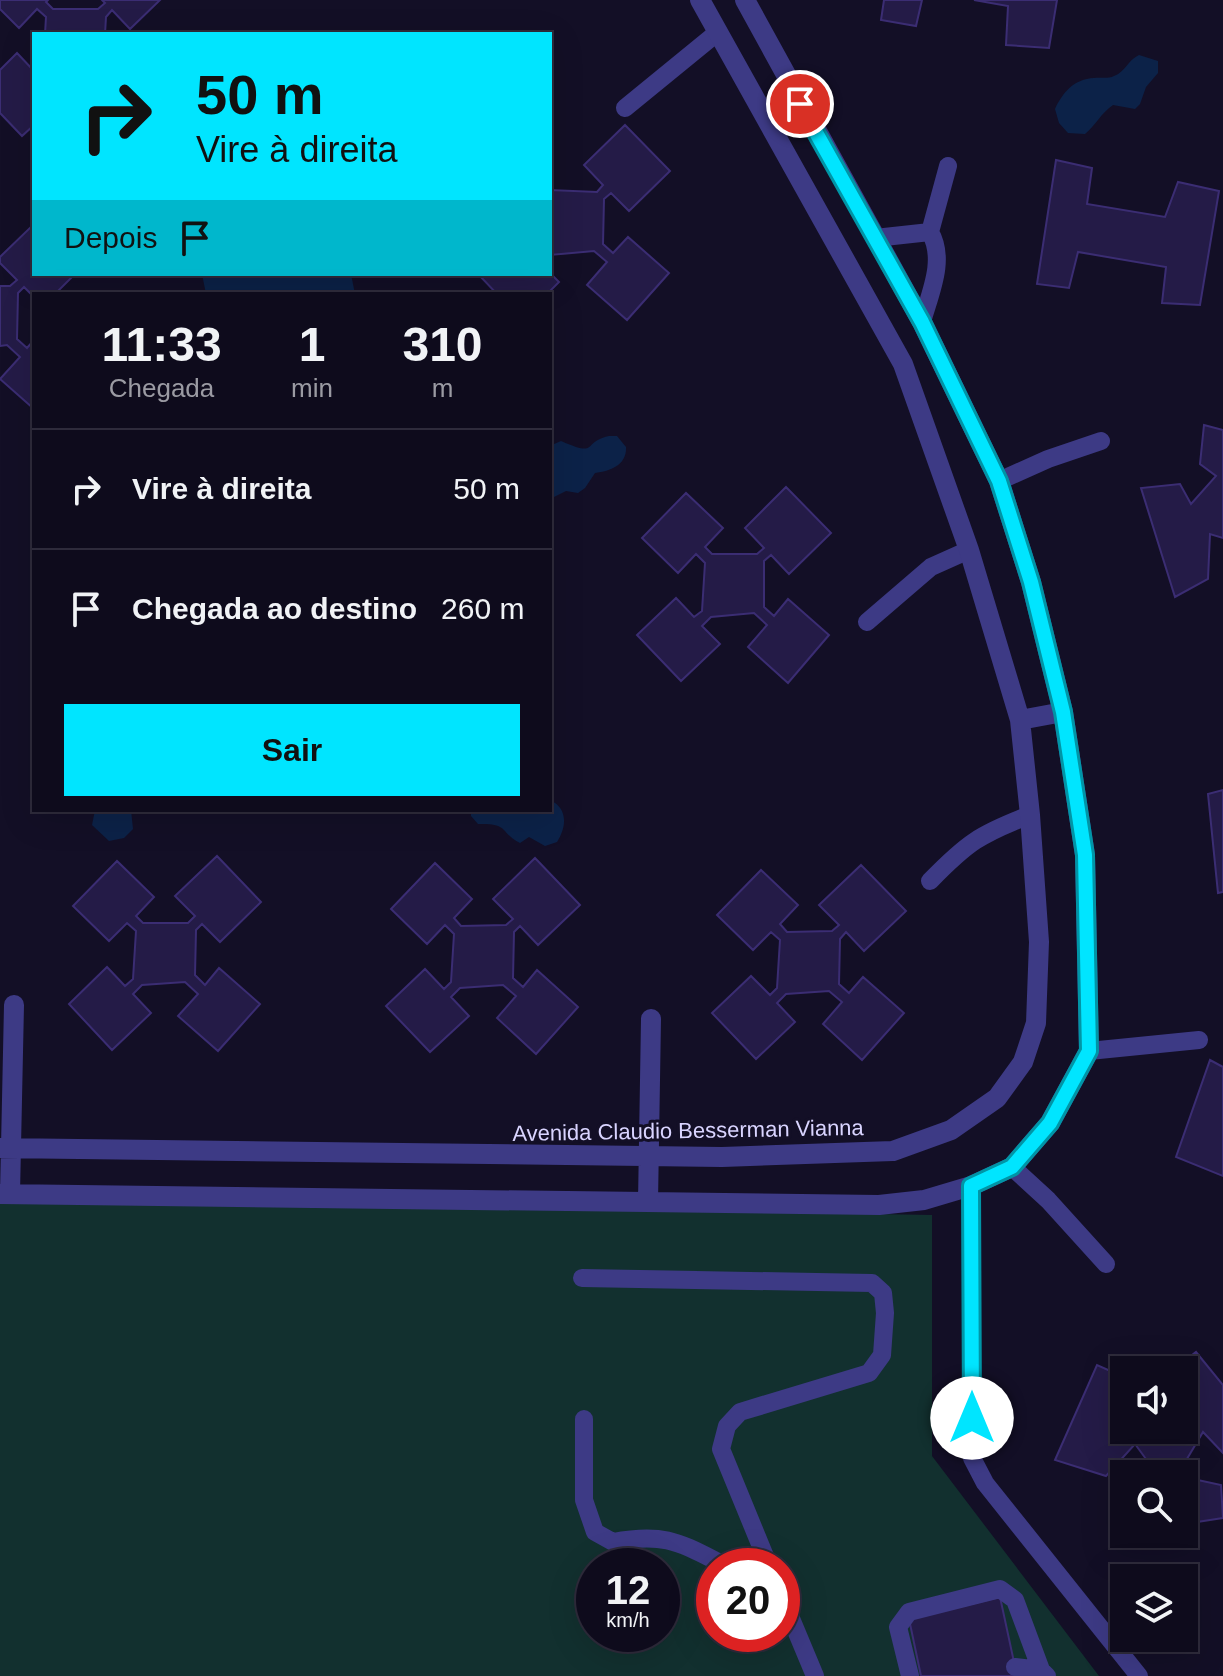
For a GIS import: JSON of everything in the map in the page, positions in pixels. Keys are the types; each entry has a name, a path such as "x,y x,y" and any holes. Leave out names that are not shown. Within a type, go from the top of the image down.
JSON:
{"street":[{"name":"Avenida Claudio Besserman Vianna","path":"4,1148 647,1157 893,1151 951,1130 997,1098 1023,1062 1036,1023 1039,942 1020,720 969,550 903,364 700,0"},
{"path":"14,1005 4,1148 5,1194 879,1205 924,1200 971,1186 1012,1167 1050,1123 1089,1051 1085,855 1063,712 1031,582 999,481 922,322 745,0"},
{"path":"738,69 771,50"},
{"path":"1020,720 1063,712"},
{"path":"648,1202 651,1019"}],"lane":[{"path":"625,108 718,32"},
{"path":"922,322 939,259 938,245 930,232 948,166"},
{"path":"875,238 930,232"},
{"path":"999,481 1048,459 1101,441"},
{"path":"867,622 931,567 969,550"},
{"path":"930,881 963,848 985,832 1030,815"},
{"path":"1089,1051 1199,1040"},
{"path":"1012,1167 1048,1200 1106,1264"},
{"path":"971,1186 972,1458 985,1483 1139,1676"},
{"path":"582,1278 872,1283 883,1293 882,1355 869,1373 740,1412 727,1426 721,1449 762,1548"},
{"path":"584,1419 584,1500 595,1532 613,1542 639,1537 674,1540 696,1551"},
{"path":"910,1676 898,1627 904,1616 909,1612 1000,1589 1015,1600 1044,1673"},
{"path":"800,1640 815,1676"},
{"path":"800,1646 805,1652"},
{"path":"1015,1667 1044,1673"}],"green space":[{"path":"0,1199 932,1215 932,1456 1099,1676 0,1676"}],"water":[{"path":"1139,55 1158,61 1158,73 1146,87 1140,104 1135,109 1113,105 1085,134 1068,133 1059,123 1055,109 1066,92 1081,81 1118,74"},
{"path":"202,276 351,276 355,292 206,292"},
{"path":"617,436 626,447 621,463 595,473 578,493 566,491 552,498 552,445 561,441 586,448 600,439"},
{"path":"552,801 560,808 564,825 557,842 545,846 529,837 520,843 500,827 478,824 471,812 552,812"},
{"path":"95,812 131,812 133,829 124,838 109,841 92,825"}],"building":[{"path":"0,0 48,0 46,2 53,9 98,9 105,3 102,0 160,0 130,29 112,10 106,17 105,32 45,32 46,17 37,9 19,28 0,9"},
{"path":"884,0 922,0 916,26 881,20"},
{"path":"974,0 1057,0 1049,48 1006,45 1008,6"},
{"path":"17,53 32,69 32,127 22,136 0,113 0,70"},
{"path":"625,125 670,171 629,211 611,193 604,199 603,244 613,253 628,237 669,273 627,320 587,285 607,262 594,251 552,255 552,190 597,192 603,185 584,165"},
{"path":"1056,160 1092,168 1087,204 1165,217 1178,182 1219,191 1200,305 1162,303 1166,267 1078,252 1069,288 1037,284"},
{"path":"32,226 32,276 73,276 57,292 32,292 32,295 24,287 18,293 17,339 27,348 32,342 32,407 0,379 20,357 7,345 0,346 0,286 10,286 17,280 0,263 0,257"},
{"path":"552,275 559,282 549,292 495,292 480,276"},
{"path":"1204,425 1223,430 1223,538 1210,534 1208,579 1175,597 1141,488 1180,484 1191,504 1216,476 1200,464"},
{"path":"786,487 831,533 789,574 771,555 764,561 764,607 774,616 788,599 829,635 788,683 748,647 767,625 754,613 711,617 702,626 720,644 681,681 637,635 676,598 694,617 702,611 705,563 696,554 678,573 642,538 686,493 723,528 705,547 712,554 757,554 764,548 745,528"},
{"path":"1223,790 1223,892 1218,893 1208,794"},
{"path":"217,856 261,902 220,942 202,924 196,930 195,975 205,985 219,968 260,1004 218,1051 178,1016 198,994 185,982 142,985 133,994 151,1013 112,1050 69,1004 107,967 125,986 133,979 136,931 127,923 109,941 73,906 117,861 154,897 136,916 143,923 188,923 195,916 175,896"},
{"path":"535,858 580,905 538,945 520,926 514,932 513,978 523,987 537,970 578,1007 536,1054 497,1018 516,996 503,985 460,988 451,997 469,1016 430,1052 386,1006 425,969 444,989 451,982 454,934 445,925 427,944 391,909 435,863 472,899 454,918 461,926 506,925 513,919 493,899"},
{"path":"861,865 906,911 864,951 846,932 840,939 839,984 849,993 863,977 904,1013 862,1060 823,1024 842,1002 829,991 786,994 777,1003 795,1022 756,1059 712,1013 751,976 770,995 777,988 780,940 771,932 753,950 717,915 761,870 798,905 780,924 787,932 832,931 839,925 819,905"},
{"path":"1210,1060 1223,1067 1223,1176 1176,1157"},
{"path":"1196,1352 1223,1385 1223,1453 1203,1432 1198,1440 1198,1356 1191,1356"},
{"path":"1097,1365 1110,1371 1110,1444 1135,1444 1120,1460 1110,1460 1110,1472 1106,1476 1055,1460"},
{"path":"1135,1444 1196,1444 1186,1460 1147,1460"},
{"path":"1198,1480 1221,1485 1223,1518 1198,1522"},
{"path":"1000,1597 1017,1676 921,1676 909,1619"}],"route":[{"path":"800,104 922,322 999,481 1031,582 1063,712 1085,855 1089,1051 1050,1123 1012,1167 971,1186 972,1418"}]}
